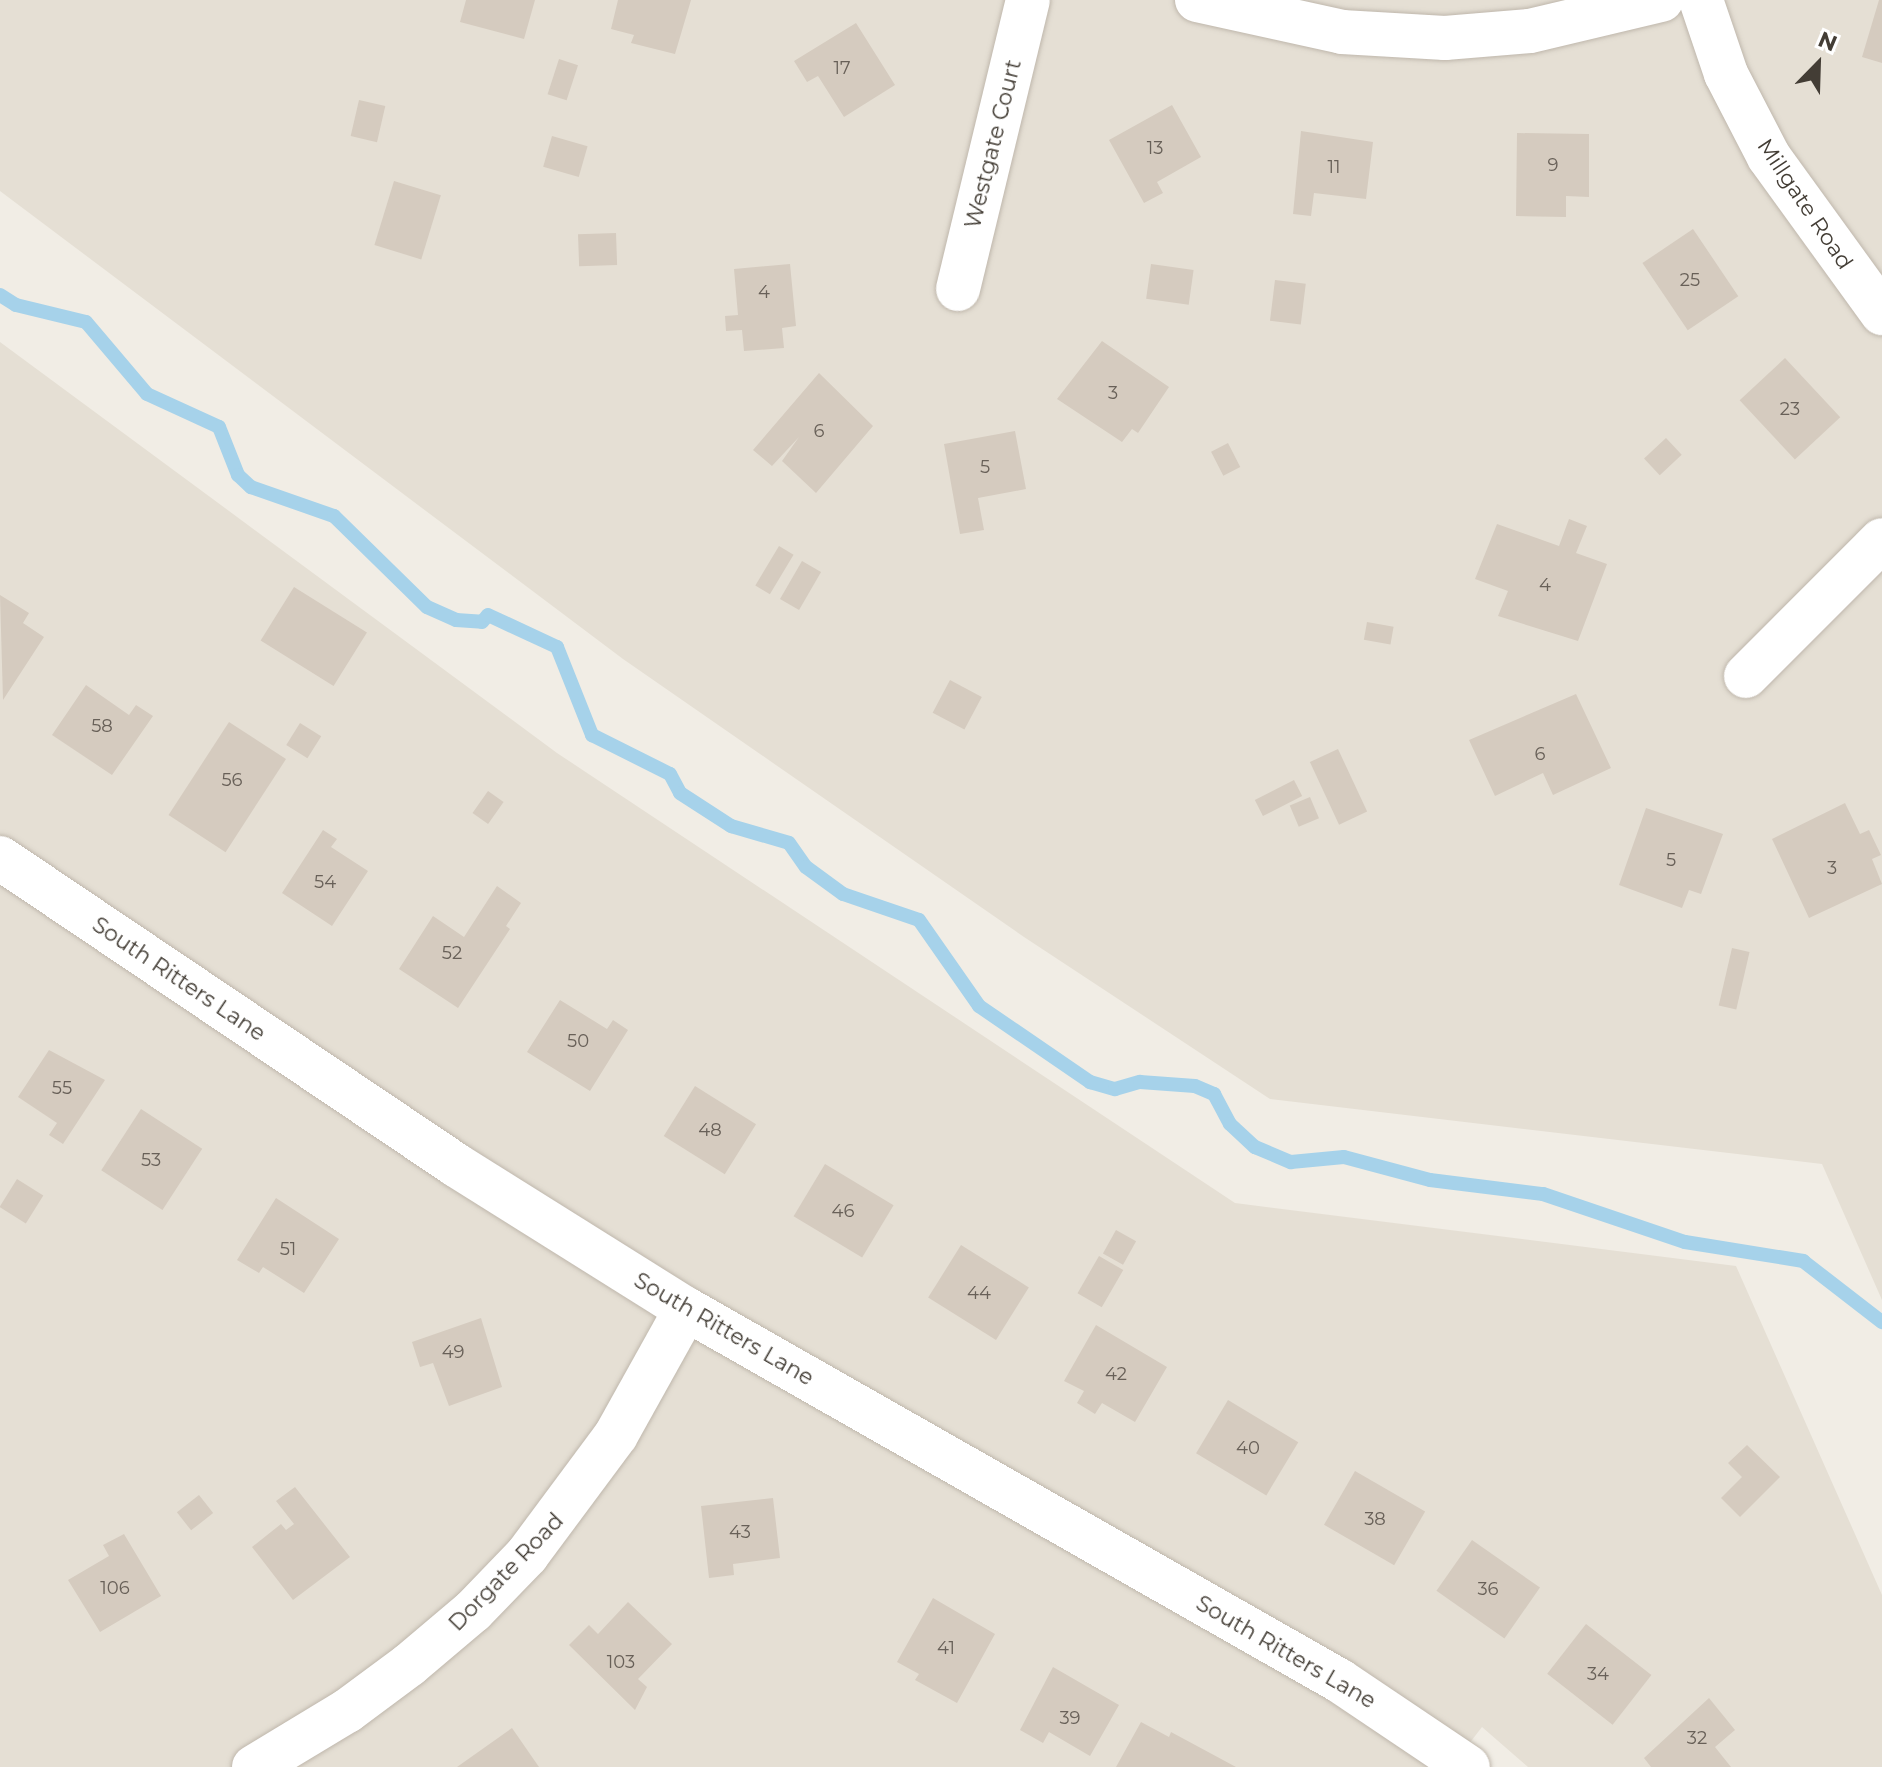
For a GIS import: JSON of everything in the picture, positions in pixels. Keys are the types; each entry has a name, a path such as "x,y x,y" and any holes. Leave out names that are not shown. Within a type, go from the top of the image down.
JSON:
{"street":[{"name":"Westgate Court","path":"958,289 1028,0"},
{"path":"1197,0 1342,32 1445,38 1530,31 1661,0"},
{"name":"Millgate Road","path":"1701,0 1726,74 1769,157 1882,313"},
{"path":"1746,676 1882,540"},
{"name":"South Ritters Lane","path":"0,858 456,1165 686,1309 1340,1681 1468,1767"},
{"name":"Dorgate Road","path":"254,1767 347,1711 484,1600 570,1504 616,1435 686,1309"}],"shaded area":[{"path":"0,0 1882,0 1882,1300 1822,1164 1270,1099 1024,937 623,659 0,191"},
{"path":"0,342 557,753 1235,1203 1736,1266 1882,1595 1882,1767 1528,1767 1482,1727 1451,1767 0,1767"}],"building":[{"path":"466,0 535,0 524,39 460,22"},
{"path":"618,0 691,0 675,54 631,43 634,35 611,29"},
{"path":"1879,0 1882,0 1882,63 1862,57"},
{"path":"856,23 895,85 844,117 818,76 807,82 794,61"},
{"path":"559,59 578,65 567,100 548,94"},
{"path":"359,100 385,106 377,142 351,136"},
{"path":"1172,105 1201,157 1157,182 1163,193 1144,203 1109,140"},
{"path":"1301,131 1373,142 1366,199 1314,193 1311,216 1293,214"},
{"path":"1517,133 1589,134 1589,197 1566,196 1566,217 1516,216"},
{"path":"552,136 588,146 579,177 543,167"},
{"path":"394,181 441,195 421,259 374,245"},
{"path":"1693,229 1738,296 1688,330 1642,263"},
{"path":"616,233 617,265 579,266 578,234"},
{"path":"790,264 796,326 782,328 784,348 744,351 742,330 726,331 725,316 738,315 734,269"},
{"path":"1151,264 1194,270 1189,305 1146,299"},
{"path":"1275,280 1306,284 1301,324 1270,321"},
{"path":"1102,341 1169,387 1138,433 1132,429 1122,442 1057,399"},
{"path":"1785,358 1840,417 1795,460 1740,400"},
{"path":"819,373 873,426 816,493 782,461 799,437 772,466 753,450"},
{"path":"1015,431 1026,489 978,498 984,530 960,534 944,444"},
{"path":"1666,438 1682,455 1660,475 1644,458"},
{"path":"1228,443 1240,467 1223,476 1211,452"},
{"path":"1569,519 1587,526 1576,553 1607,564 1578,641 1498,616 1508,591 1475,579 1497,524 1559,546"},
{"path":"779,546 794,555 770,594 755,585"},
{"path":"802,561 821,572 799,610 780,599"},
{"path":"294,587 367,633 334,686 261,640"},
{"path":"0,595 29,613 23,623 44,637 3,700"},
{"path":"1367,622 1394,627 1390,644 1364,640"},
{"path":"950,680 982,697 964,730 933,713"},
{"path":"86,685 129,715 136,705 153,716 112,775 52,735"},
{"path":"1576,694 1611,768 1553,795 1543,773 1495,796 1469,740"},
{"path":"229,722 286,759 226,852 169,815"},
{"path":"300,723 321,736 307,758 286,745"},
{"path":"1338,749 1367,812 1339,825 1310,762"},
{"path":"1294,780 1302,796 1263,816 1255,800"},
{"path":"488,791 504,802 488,824 473,813"},
{"path":"1310,797 1319,818 1299,827 1290,806"},
{"path":"1845,803 1860,834 1869,830 1881,855 1872,859 1882,884 1809,918 1772,839"},
{"path":"1646,808 1723,834 1701,894 1689,890 1682,908 1619,885"},
{"path":"323,830 337,839 331,847 368,871 332,926 282,893"},
{"path":"497,886 521,903 506,926 510,929 458,1008 399,969 433,916 464,937"},
{"path":"1732,948 1750,952 1736,1010 1719,1005"},
{"path":"560,1000 607,1029 613,1020 628,1030 590,1091 527,1052"},
{"path":"49,1050 105,1080 63,1144 49,1135 57,1123 18,1097"},
{"path":"695,1086 756,1124 725,1174 664,1136"},
{"path":"141,1109 202,1149 162,1210 101,1170"},
{"path":"825,1164 894,1205 862,1257 794,1216"},
{"path":"17,1179 43,1195 26,1223 0,1207"},
{"path":"276,1198 339,1239 304,1293 263,1267 259,1273 237,1260"},
{"path":"1116,1230 1136,1241 1123,1265 1103,1254"},
{"path":"961,1245 1029,1287 996,1340 928,1298"},
{"path":"1099,1256 1123,1270 1102,1307 1078,1293"},
{"path":"481,1318 502,1387 449,1406 433,1363 420,1367 412,1342"},
{"path":"1096,1325 1167,1367 1135,1422 1102,1403 1095,1414 1077,1403 1084,1391 1064,1381"},
{"path":"1228,1400 1298,1442 1266,1495 1196,1453"},
{"path":"1747,1445 1780,1477 1740,1517 1721,1498 1742,1477 1728,1463"},
{"path":"1355,1471 1425,1512 1394,1565 1324,1525"},
{"path":"295,1487 350,1557 293,1600 252,1547 281,1524 286,1530 294,1524 276,1501"},
{"path":"199,1495 213,1513 191,1530 177,1512"},
{"path":"773,1498 780,1558 733,1564 734,1575 709,1578 701,1506"},
{"path":"124,1534 161,1596 100,1632 68,1580 109,1556 103,1545"},
{"path":"1472,1540 1540,1588 1504,1638 1436,1591"},
{"path":"933,1598 995,1634 957,1703 915,1680 919,1674 897,1662"},
{"path":"628,1602 672,1644 638,1679 647,1687 635,1710 569,1645 589,1625 598,1634"},
{"path":"1586,1624 1651,1675 1613,1725 1547,1674"},
{"path":"1053,1667 1119,1705 1090,1756 1049,1732 1043,1743 1020,1730"},
{"path":"1709,1698 1735,1730 1715,1747 1731,1767 1651,1767 1644,1758"},
{"path":"1141,1722 1169,1737 1171,1732 1236,1767 1116,1767"},
{"path":"512,1728 539,1767 457,1767"}],"waterway":[{"path":"0,295 16,305 86,322 147,394 219,427 238,475 251,487 334,516 427,607 456,620 482,622 488,615 557,647 592,735 670,774 680,793 731,826 789,843 806,867 843,894 919,920 979,1006 1090,1082 1115,1089 1140,1082 1195,1086 1214,1094 1230,1124 1255,1147 1291,1162 1344,1157 1430,1180 1543,1194 1685,1242 1803,1261 1882,1322"}]}
